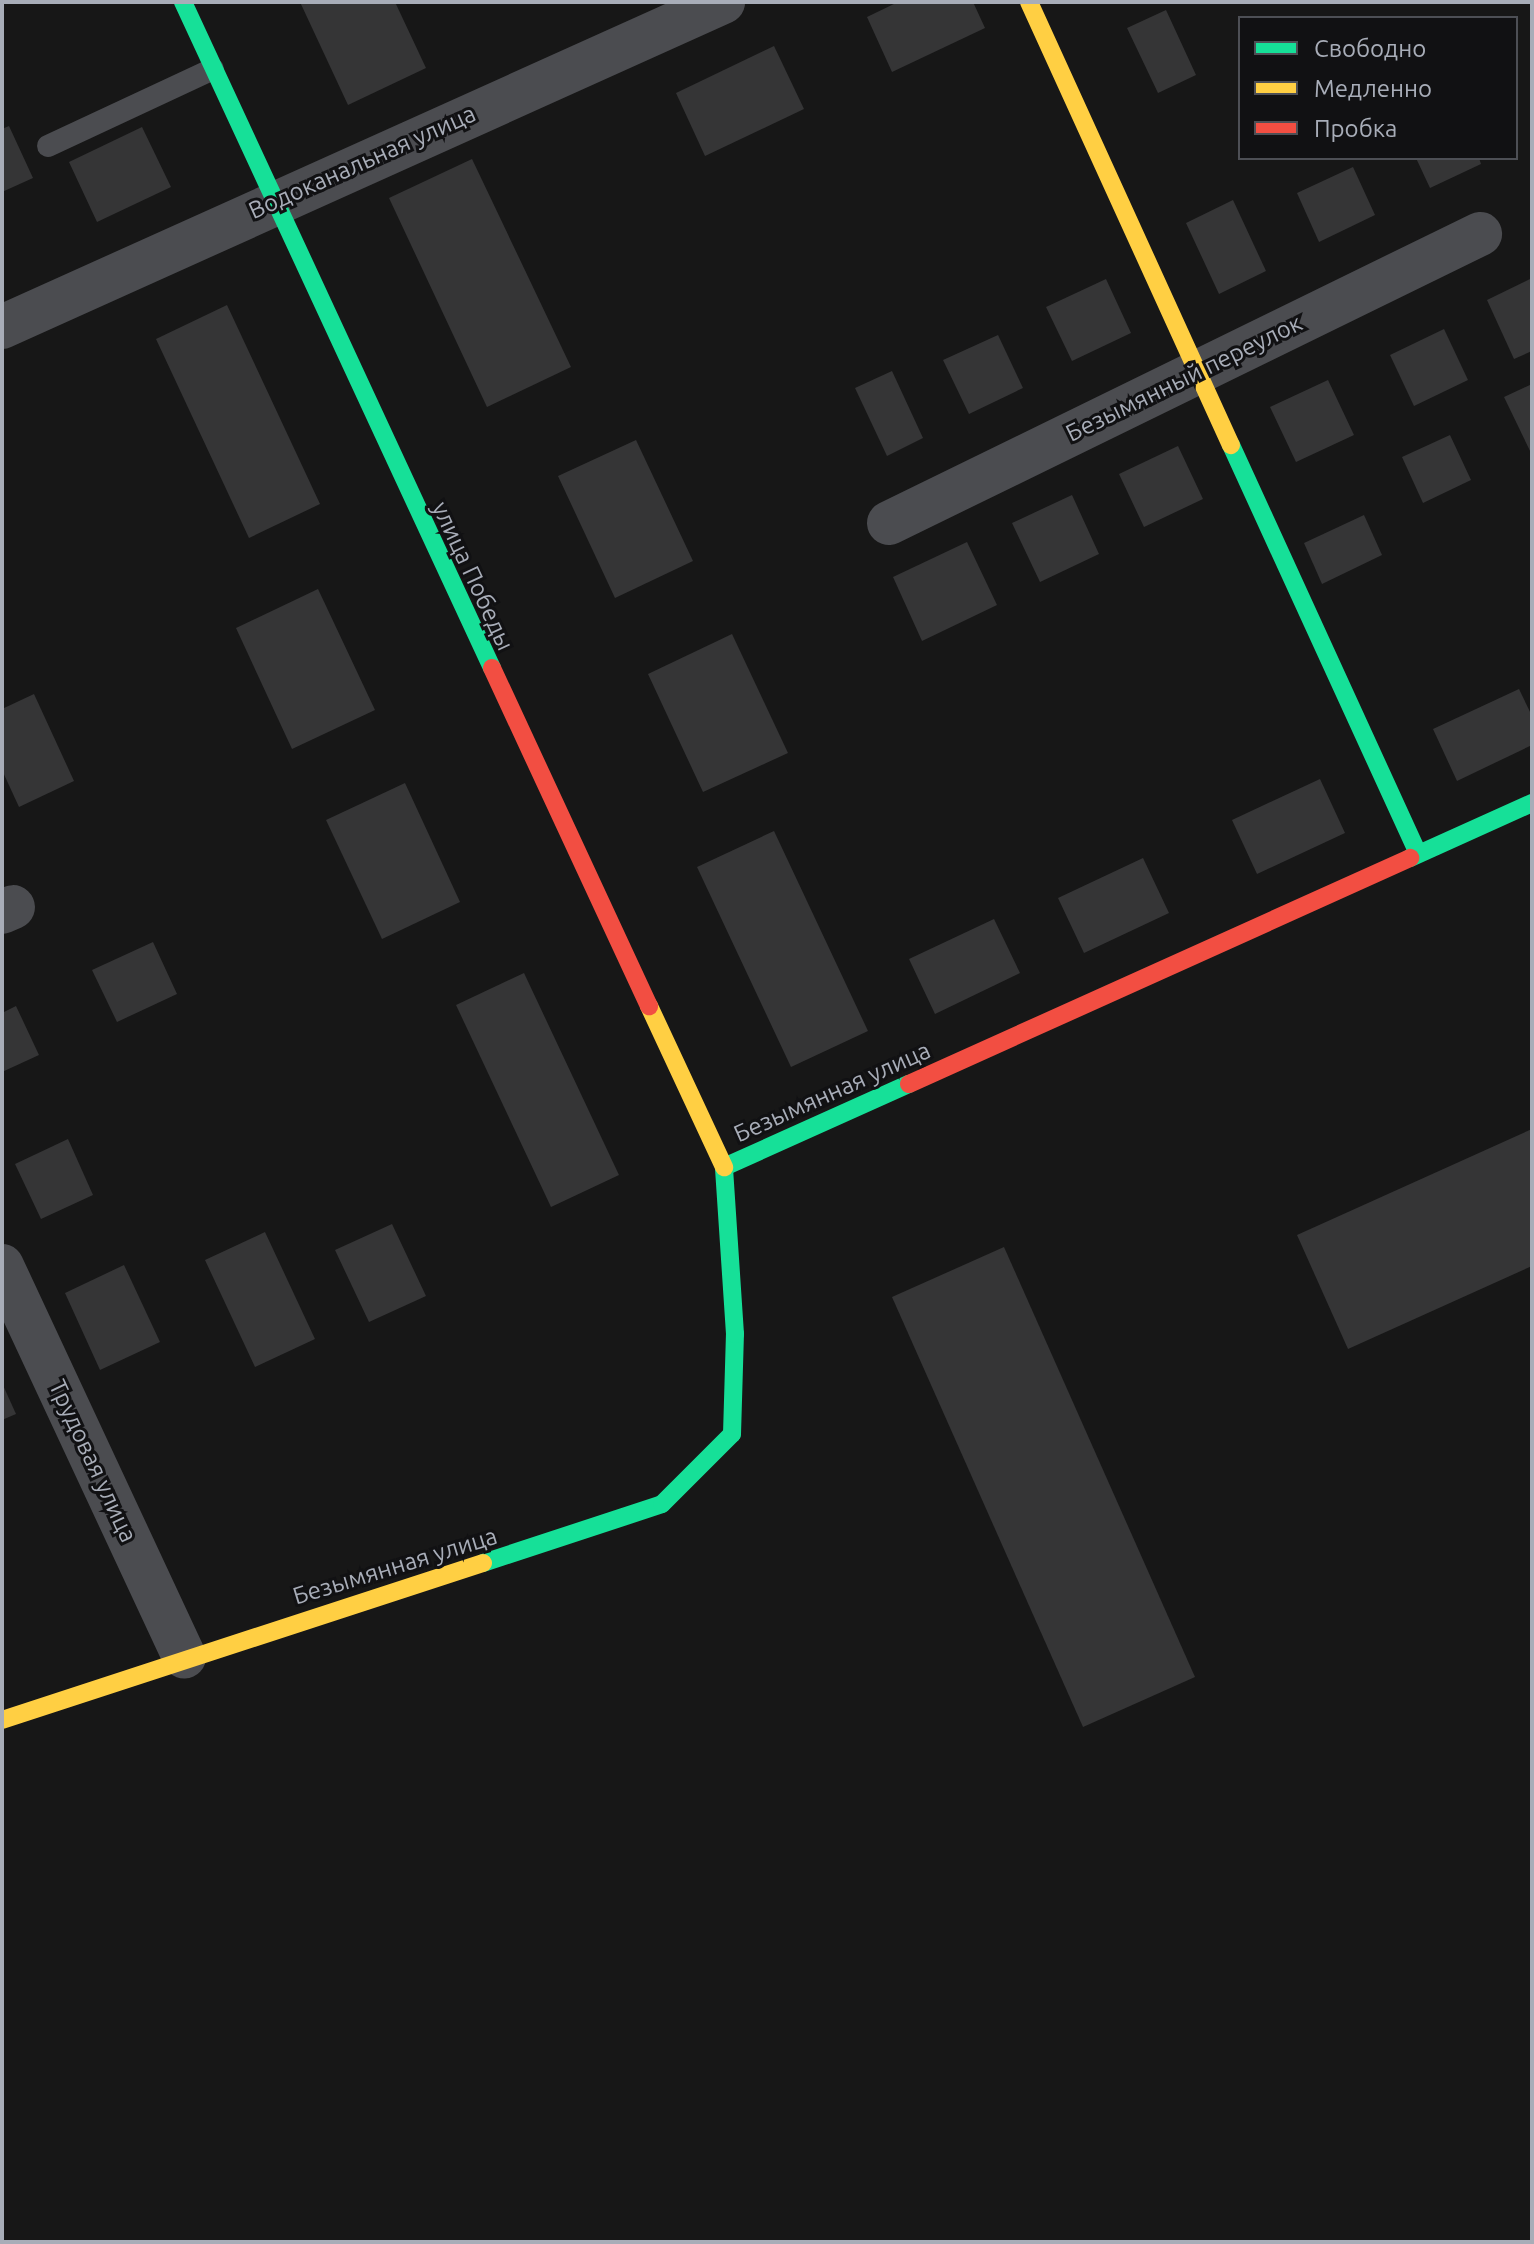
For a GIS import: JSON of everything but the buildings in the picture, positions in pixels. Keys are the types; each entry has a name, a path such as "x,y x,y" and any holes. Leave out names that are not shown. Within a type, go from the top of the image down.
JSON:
{"street":[{"name":"улица Победы","path":"183,2 272,201 724,1167"},
{"name":"Водоканальная улица","path":"2,327 272,201 723,2"},
{"path":"1029,2 1418,853"},
{"name":"Безымянный переулок","path":"889,523 1480,234"},
{"name":"Безымянная улица","path":"2,1720 184,1657 662,1504 732,1434 735,1334 724,1167 1532,803"},
{"name":"Трудовая улица","path":"2,1266 184,1657"}],"lane":[{"path":"48,146 213,69"}],"traffic: fast":[{"path":"183,2 492,668"},
{"path":"1231,445 1418,853"},
{"path":"1410,858 1532,803"},
{"path":"483,1563 662,1504 732,1434 735,1334 724,1167 909,1084"}],"traffic: slow":[{"path":"1029,2 1231,445"},
{"path":"649,1006 724,1167"},
{"path":"2,1720 483,1563"}],"traffic: jam":[{"path":"492,668 649,1006"},
{"path":"909,1084 1410,858"}]}
